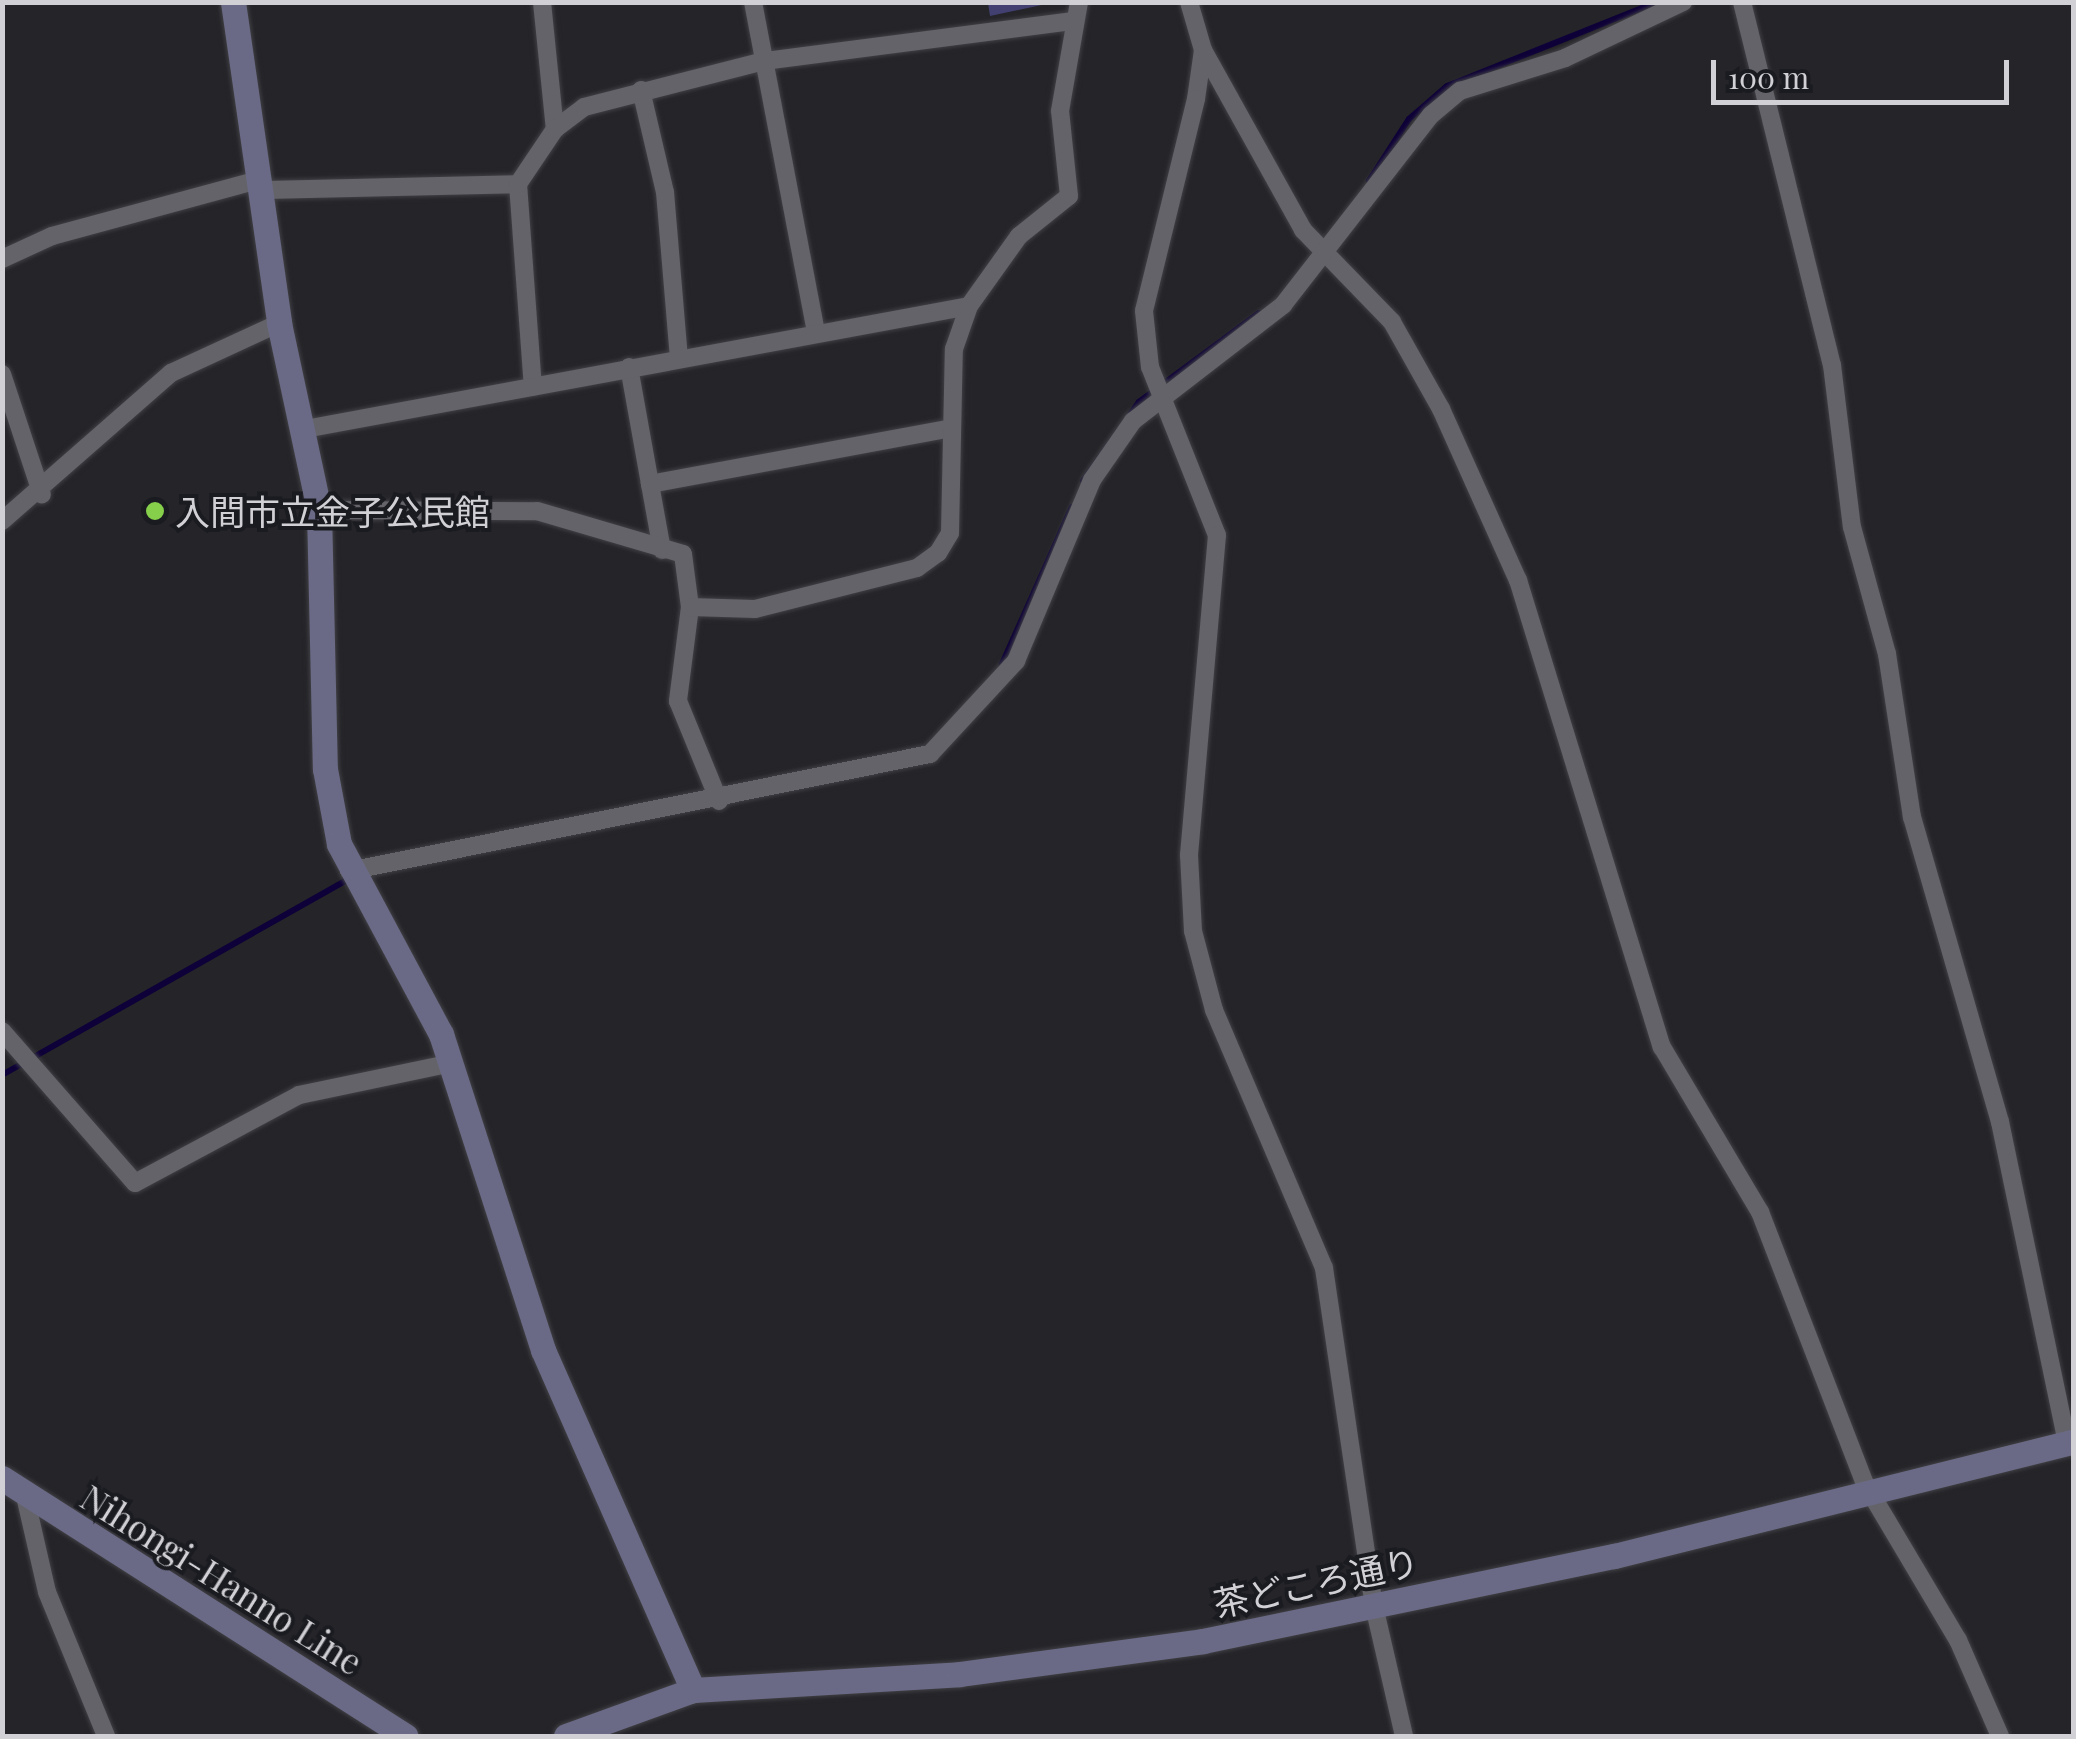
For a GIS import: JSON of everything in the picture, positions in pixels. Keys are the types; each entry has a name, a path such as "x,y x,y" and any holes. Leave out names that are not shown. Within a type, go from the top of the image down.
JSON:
{"street":[{"path":"233,2 262,185 278,323 305,428 319,510 325,769 349,871 404,958 452,1064 544,1350 693,1690"},
{"path":"542,2 555,129"},
{"path":"753,2 816,332"},
{"path":"690,606 755,609 917,568 950,533 946,428 970,306 1019,236 1069,196 1060,111 1072,21 1079,2"},
{"path":"1189,2 1202,50 1326,258 1409,345 1492,516 1587,782 1649,1017 1760,1212 1875,1493 2000,1736"},
{"path":"349,871 893,766 954,734 1016,661 1102,464 1161,398 1283,305 1326,258 1432,115 1460,91 1565,58 1682,2"},
{"path":"1742,2 1832,365 1852,527 1888,654 1912,817 2000,1122 2070,1442"},
{"path":"533,386 518,184 555,129 584,106 765,61 1072,21"},
{"path":"1202,50 1146,284 1144,336 1161,398 1217,535 1189,855 1193,930 1214,1010 1324,1268 1374,1606 1404,1736"},
{"path":"641,90 665,192 678,357"},
{"path":"2,259 52,236 262,185 518,184"},
{"path":"305,428 970,306"},
{"path":"2,522 42,495 170,373 278,323"},
{"path":"629,367 662,550"},
{"path":"2,374 42,495"},
{"path":"650,484 946,428"},
{"path":"319,510 536,511 683,554 690,606 678,700 719,800"},
{"path":"2,1031 136,1183 298,1095 452,1064"},
{"name":"茶どころ通り","path":"566,1736 693,1690 1065,1663 1374,1606 1875,1493 2070,1442"},
{"name":"Nihongi-Hanno Line","path":"2,1478 24,1496 406,1736"},
{"path":"24,1496 47,1592 106,1736"}],"shaded area":[{"path":"988,2 1051,3 990,16"}],"waterway":[{"path":"1369,181 1409,119 1447,86 1657,2"},
{"path":"1083,481 1139,402 1259,313"},
{"path":"1002,664 1072,507"},
{"path":"2,1075 349,879"}],"place":[{"name":"入間市立金子公民館","path":"155,511"}]}
